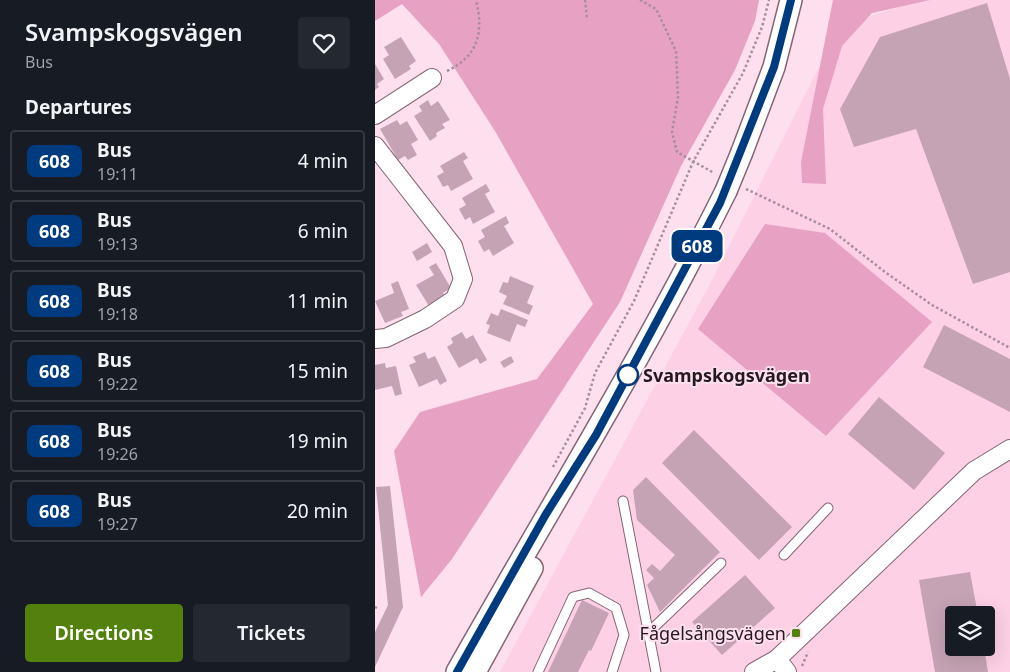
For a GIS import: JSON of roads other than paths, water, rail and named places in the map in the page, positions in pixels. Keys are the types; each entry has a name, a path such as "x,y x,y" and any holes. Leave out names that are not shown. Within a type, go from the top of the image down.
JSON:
{"street":[{"path":"457,672 546,514 596,435 730,185 774,67 791,0"},
{"path":"375,115 432,78"},
{"path":"375,146 453,246 463,279 455,299 425,319 386,338 375,339"},
{"path":"475,672 559,519 596,435"},
{"path":"754,672 782,666 975,471 1010,449"}],"lane":[{"path":"623,501 656,672"},
{"path":"784,555 828,508"},
{"path":"649,632 721,563"},
{"path":"538,672 573,597 589,593 616,608 624,636 612,672"}],"place":[{"name":"Svampskogsvägen","path":"628,375"},
{"name":"Fågelsångsvägen","path":"796,633"}]}
